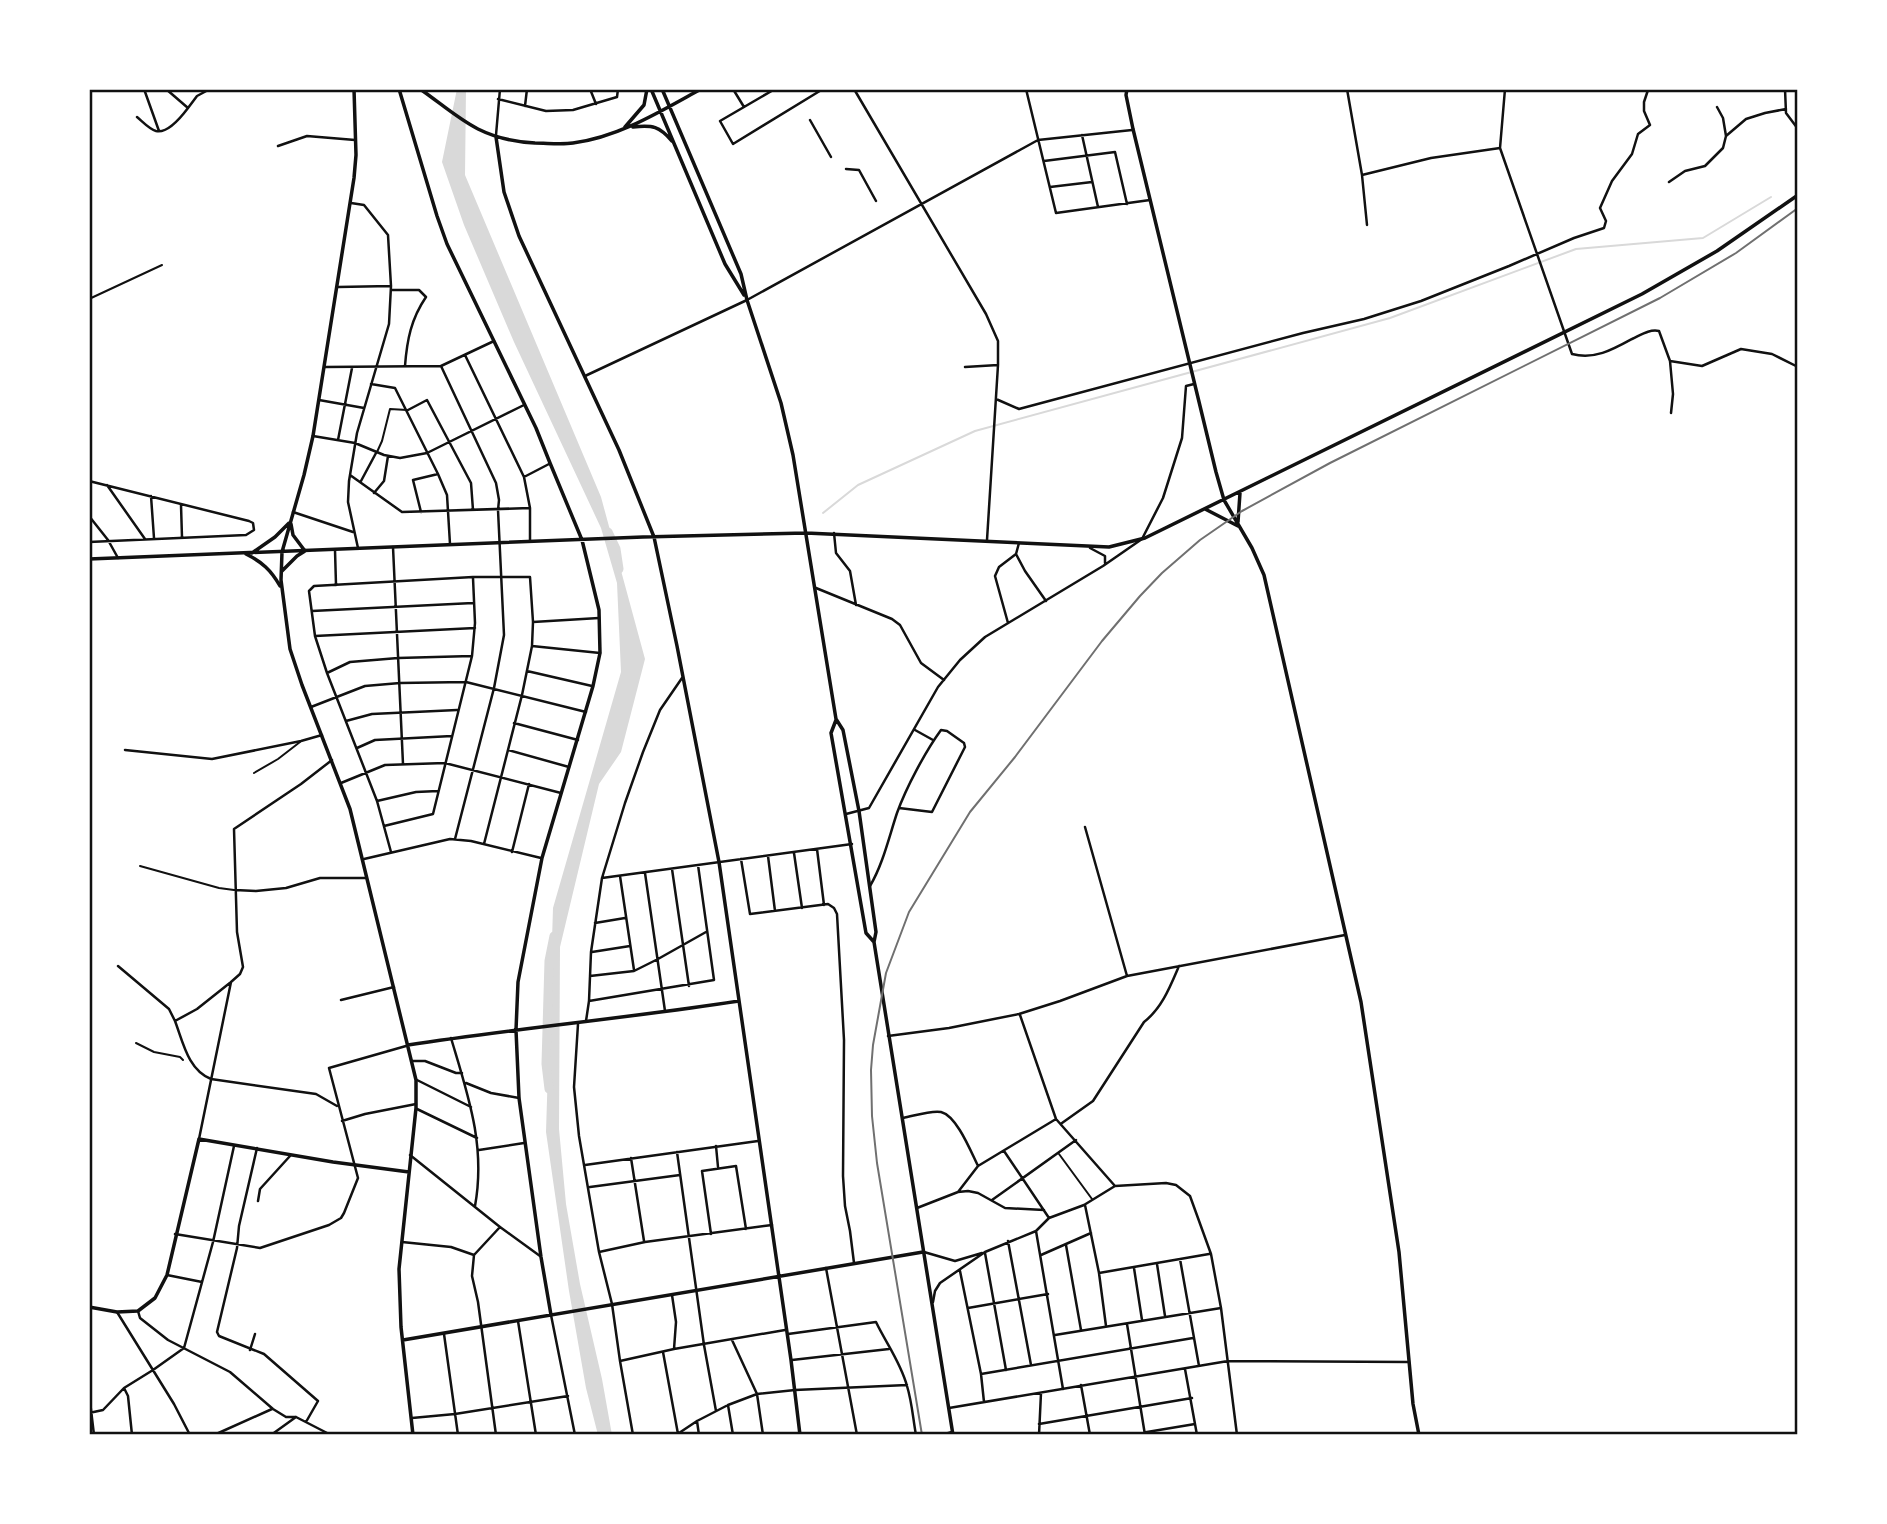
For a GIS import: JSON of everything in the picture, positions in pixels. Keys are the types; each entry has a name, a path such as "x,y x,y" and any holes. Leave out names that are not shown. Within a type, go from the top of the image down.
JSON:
{"street":[{"path":"144,89 159,131"},
{"path":"166,89 188,108"},
{"path":"137,117 154,131 159,131 179,119 197,96 210,89"},
{"path":"354,89 354,178 313,436 282,552 281,572 290,649 350,809 416,1080 416,1106 399,1269 402,1340 413,1435"},
{"path":"399,89 447,244 524,405 582,540 599,610 600,653 593,686 542,859 517,982 516,1030 525,1143 541,1257 575,1435"},
{"path":"421,89 471,125 496,137 522,142 572,143 624,128 645,125 659,128 675,144"},
{"path":"431,97 432,89"},
{"path":"499,89 496,137 504,192 519,236 619,450 654,537 719,862 800,1435"},
{"path":"524,106 527,89"},
{"path":"590,89 596,104"},
{"path":"498,99 545,111 573,110 617,97 618,89"},
{"path":"649,89 665,109 690,155 741,274 781,403 793,455 836,719 844,730 859,811 888,1036 949,1408 952,1433 941,1435"},
{"path":"624,128 644,105 649,89"},
{"path":"662,89 675,144 725,264 747,300"},
{"path":"624,128 701,89"},
{"path":"733,89 744,107"},
{"path":"775,89 720,121 733,144 822,89"},
{"path":"808,89 812,96"},
{"path":"854,89 986,314 998,341 987,542"},
{"path":"1026,89 1056,213 1150,200"},
{"path":"1127,89 1133,130 1224,500 1252,548 1264,575 1361,1002 1399,1252 1413,1404 1419,1435"},
{"path":"1348,89 1362,174 1367,225"},
{"path":"1506,89 1500,148 1572,354 1584,357 1616,348 1655,329 1670,361 1673,394 1671,413"},
{"path":"1785,89 1786,113 1798,130"},
{"path":"996,399 1019,410 1364,319 1421,301 1604,228 1606,221 1600,208 1612,181 1632,154 1638,134 1650,125 1644,111 1648,90"},
{"path":"1668,182 1685,171 1705,166 1723,148 1726,136 1723,118 1717,107"},
{"path":"1726,136 1746,119 1786,109"},
{"path":"810,120 831,157"},
{"path":"585,376 747,300 1038,140 1133,130"},
{"path":"1082,135 1098,208"},
{"path":"278,146 307,136 355,140"},
{"path":"1362,174 1431,158 1500,148"},
{"path":"681,158 684,152 690,155"},
{"path":"1044,162 1115,152 1127,204"},
{"path":"846,169 859,170 876,201"},
{"path":"1050,187 1092,182"},
{"path":"846,814 869,808 938,687 960,660 1007,623 1103,566 1142,539 1642,294 1717,251 1798,195"},
{"path":"350,203 365,205 388,235 390,288 389,324 364,408 350,475 348,502 358,548"},
{"path":"725,264 732,265 735,260"},
{"path":"89,299 162,265"},
{"path":"336,287 418,290 426,297 416,312 407,345 405,366"},
{"path":"324,367 441,366 494,341"},
{"path":"1670,361 1702,366 1741,349 1772,355 1798,367"},
{"path":"465,355 524,477 530,508 530,542"},
{"path":"965,367 998,365"},
{"path":"441,366 496,483 499,500 504,635 494,688 455,839"},
{"path":"338,440 352,367"},
{"path":"89,559 806,533 1109,547 1142,539 1163,498 1182,438 1186,386 1194,382"},
{"path":"371,384 396,388 408,410 447,495 450,544"},
{"path":"319,400 364,408"},
{"path":"361,481 382,442 390,409 408,410 427,400 471,483 473,510"},
{"path":"313,436 355,443 400,458 427,453 524,405"},
{"path":"374,493 384,481 388,456"},
{"path":"524,477 550,463"},
{"path":"421,512 413,480 438,474"},
{"path":"350,475 402,512 530,508"},
{"path":"89,481 248,521 253,523 254,530 246,535 89,542"},
{"path":"107,485 145,539"},
{"path":"1239,525 1240,493"},
{"path":"151,496 154,538"},
{"path":"181,504 182,537"},
{"path":"1205,509 1239,525"},
{"path":"293,512 354,532"},
{"path":"89,516 118,558"},
{"path":"290,521 293,535 305,551"},
{"path":"251,553 275,537 290,521"},
{"path":"834,533 836,553 850,571 856,605"},
{"path":"1007,623 995,576 999,567 1016,554 1019,543"},
{"path":"1087,546 1105,556 1103,566"},
{"path":"393,547 403,764"},
{"path":"335,550 336,585"},
{"path":"281,572 305,551"},
{"path":"244,553 257,559 271,571 282,590"},
{"path":"1016,554 1046,601"},
{"path":"384,826 433,814 472,656 475,628 473,577"},
{"path":"391,852 367,772 315,636 309,591 314,586 473,577 530,577 532,646 484,845"},
{"path":"814,587 892,619 900,625 921,663 944,680"},
{"path":"312,611 474,603"},
{"path":"533,622 599,618"},
{"path":"315,636 475,628"},
{"path":"532,646 600,653"},
{"path":"327,673 351,662 472,656"},
{"path":"527,671 593,686"},
{"path":"586,1021 591,952 602,878 643,752 660,710 683,677"},
{"path":"311,707 365,686 466,682 586,712"},
{"path":"346,721 372,714 458,710"},
{"path":"836,719 831,733 866,933 874,942"},
{"path":"514,723 578,740"},
{"path":"914,730 933,740"},
{"path":"870,886 877,875 899,808 933,740 941,730 964,743 965,747 932,812 899,808"},
{"path":"125,750 212,759 322,735"},
{"path":"357,748 374,740 452,736"},
{"path":"254,773 301,741"},
{"path":"508,750 570,767"},
{"path":"175,1021 197,1009 231,982 243,967 237,932 233,830 331,760"},
{"path":"341,783 385,765 445,763 561,793"},
{"path":"512,852 529,784"},
{"path":"377,801 416,792 438,792"},
{"path":"1085,827 1127,976"},
{"path":"364,859 450,839 542,859"},
{"path":"602,878 852,844"},
{"path":"817,849 826,904"},
{"path":"794,853 802,908"},
{"path":"768,856 775,911"},
{"path":"741,859 750,914 826,904 834,908 837,914 844,1040 843,1175 854,1264"},
{"path":"589,1001 715,980 698,865"},
{"path":"140,866 235,890 286,888 320,878 368,878"},
{"path":"672,869 688,986"},
{"path":"645,873 665,1013"},
{"path":"620,876 634,971"},
{"path":"595,923 625,918"},
{"path":"590,976 634,971 706,931"},
{"path":"888,1036 949,1028 1020,1014 1127,976 1345,935"},
{"path":"591,952 630,946"},
{"path":"118,966 169,1009 191,1062 199,1072 211,1079 316,1094 338,1107"},
{"path":"1061,1124 1093,1101 1144,1022 1163,1002 1179,966"},
{"path":"89,1307 117,1312 138,1311 148,1306 155,1298 167,1275 199,1139 231,982"},
{"path":"341,1000 394,988"},
{"path":"175,1234 260,1248 341,1218 358,1178 329,1068 408,1045 665,1013 740,1000"},
{"path":"1020,1014 1056,1119 1115,1186"},
{"path":"578,1022 574,1087 579,1136 633,1435"},
{"path":"451,1038 465,1083 479,1150 475,1206"},
{"path":"136,1043 154,1052 183,1060"},
{"path":"412,1061 425,1061 461,1073"},
{"path":"416,1080 471,1107"},
{"path":"465,1083 491,1093 520,1098"},
{"path":"342,1121 365,1114 416,1106 477,1138"},
{"path":"902,1119 945,1113 959,1128 978,1166"},
{"path":"958,1192 978,1166 1056,1119"},
{"path":"199,1139 408,1172"},
{"path":"992,1200 1076,1140"},
{"path":"585,1165 760,1141"},
{"path":"479,1150 525,1143"},
{"path":"90,1412 103,1410 124,1388 184,1348 213,1240 234,1144"},
{"path":"716,1146 718,1168"},
{"path":"257,1148 217,1332 219,1336 264,1354 318,1401 306,1422"},
{"path":"1003,1150 1049,1218"},
{"path":"677,1152 716,1411"},
{"path":"258,1201 260,1189 292,1154"},
{"path":"1058,1154 1092,1199"},
{"path":"410,1155 541,1257"},
{"path":"631,1158 645,1242"},
{"path":"711,1234 702,1171 718,1168 736,1166 746,1229"},
{"path":"588,1187 680,1175"},
{"path":"402,1340 923,1252 955,1261 1037,1231 1049,1218 1084,1205 1115,1186 1166,1183 1176,1185 1191,1196 1211,1254 1221,1308 1237,1435"},
{"path":"917,1209 958,1192 968,1191 992,1200 1005,1209 1044,1210"},
{"path":"1084,1205 1107,1326"},
{"path":"599,1252 645,1242 772,1225"},
{"path":"496,1435 472,1276 474,1255 500,1227"},
{"path":"1037,1231 1063,1388"},
{"path":"1041,1255 1091,1233"},
{"path":"1008,1241 1031,1365"},
{"path":"402,1242 451,1247 474,1255"},
{"path":"1066,1245 1081,1330"},
{"path":"932,1306 938,1285 985,1252"},
{"path":"985,1252 1006,1370"},
{"path":"1099,1273 1211,1254"},
{"path":"1180,1259 1199,1366"},
{"path":"1157,1263 1164,1316"},
{"path":"1134,1267 1142,1320"},
{"path":"826,1268 857,1435"},
{"path":"960,1270 984,1402"},
{"path":"167,1275 202,1282"},
{"path":"968,1308 1048,1294"},
{"path":"671,1296 676,1322 674,1349"},
{"path":"1055,1335 1221,1308"},
{"path":"138,1311 141,1318 168,1340 230,1372 273,1409 286,1417 296,1417 321,1433 331,1435"},
{"path":"117,1312 190,1435"},
{"path":"517,1321 536,1435"},
{"path":"620,1361 732,1340 876,1322 907,1385 916,1435"},
{"path":"1127,1322 1145,1433"},
{"path":"250,1350 255,1334"},
{"path":"444,1334 458,1435"},
{"path":"981,1374 1193,1338"},
{"path":"732,1340 757,1394 763,1435"},
{"path":"791,1360 889,1349"},
{"path":"663,1352 677,1434 716,1411 757,1394 907,1385"},
{"path":"949,1408 1228,1362 1409,1362"},
{"path":"1185,1369 1197,1435"},
{"path":"1081,1385 1090,1435"},
{"path":"124,1388 128,1396 132,1435"},
{"path":"1039,1435 1041,1392"},
{"path":"89,1393 94,1435"},
{"path":"411,1419 568,1396"},
{"path":"1039,1424 1192,1398"},
{"path":"728,1405 733,1435"},
{"path":"214,1435 273,1409"},
{"path":"271,1435 296,1417"},
{"path":"697,1421 699,1435"},
{"path":"1129,1435 1195,1424"}],"shaded area":[{"path":"457,89 466,89 465,175 601,497 645,659 621,752 599,784 560,947 559,1129 566,1204 612,1435 598,1435 586,1388 546,1132 553,908 621,672 617,583 601,528 514,342 464,225 442,162"}],"waterway":[{"path":"823,513 858,485 975,431 1390,318 1576,249 1703,238 1771,197"},
{"path":"608,532 616,549 619,569"},
{"path":"549,1089 546,1064 549,961 554,936"}],"railway":[{"path":"922,1435 877,1163 871,1070 886,973 909,912 970,812 1140,596 1200,540 1242,511 1330,463 1660,298 1736,253 1798,208"}]}
